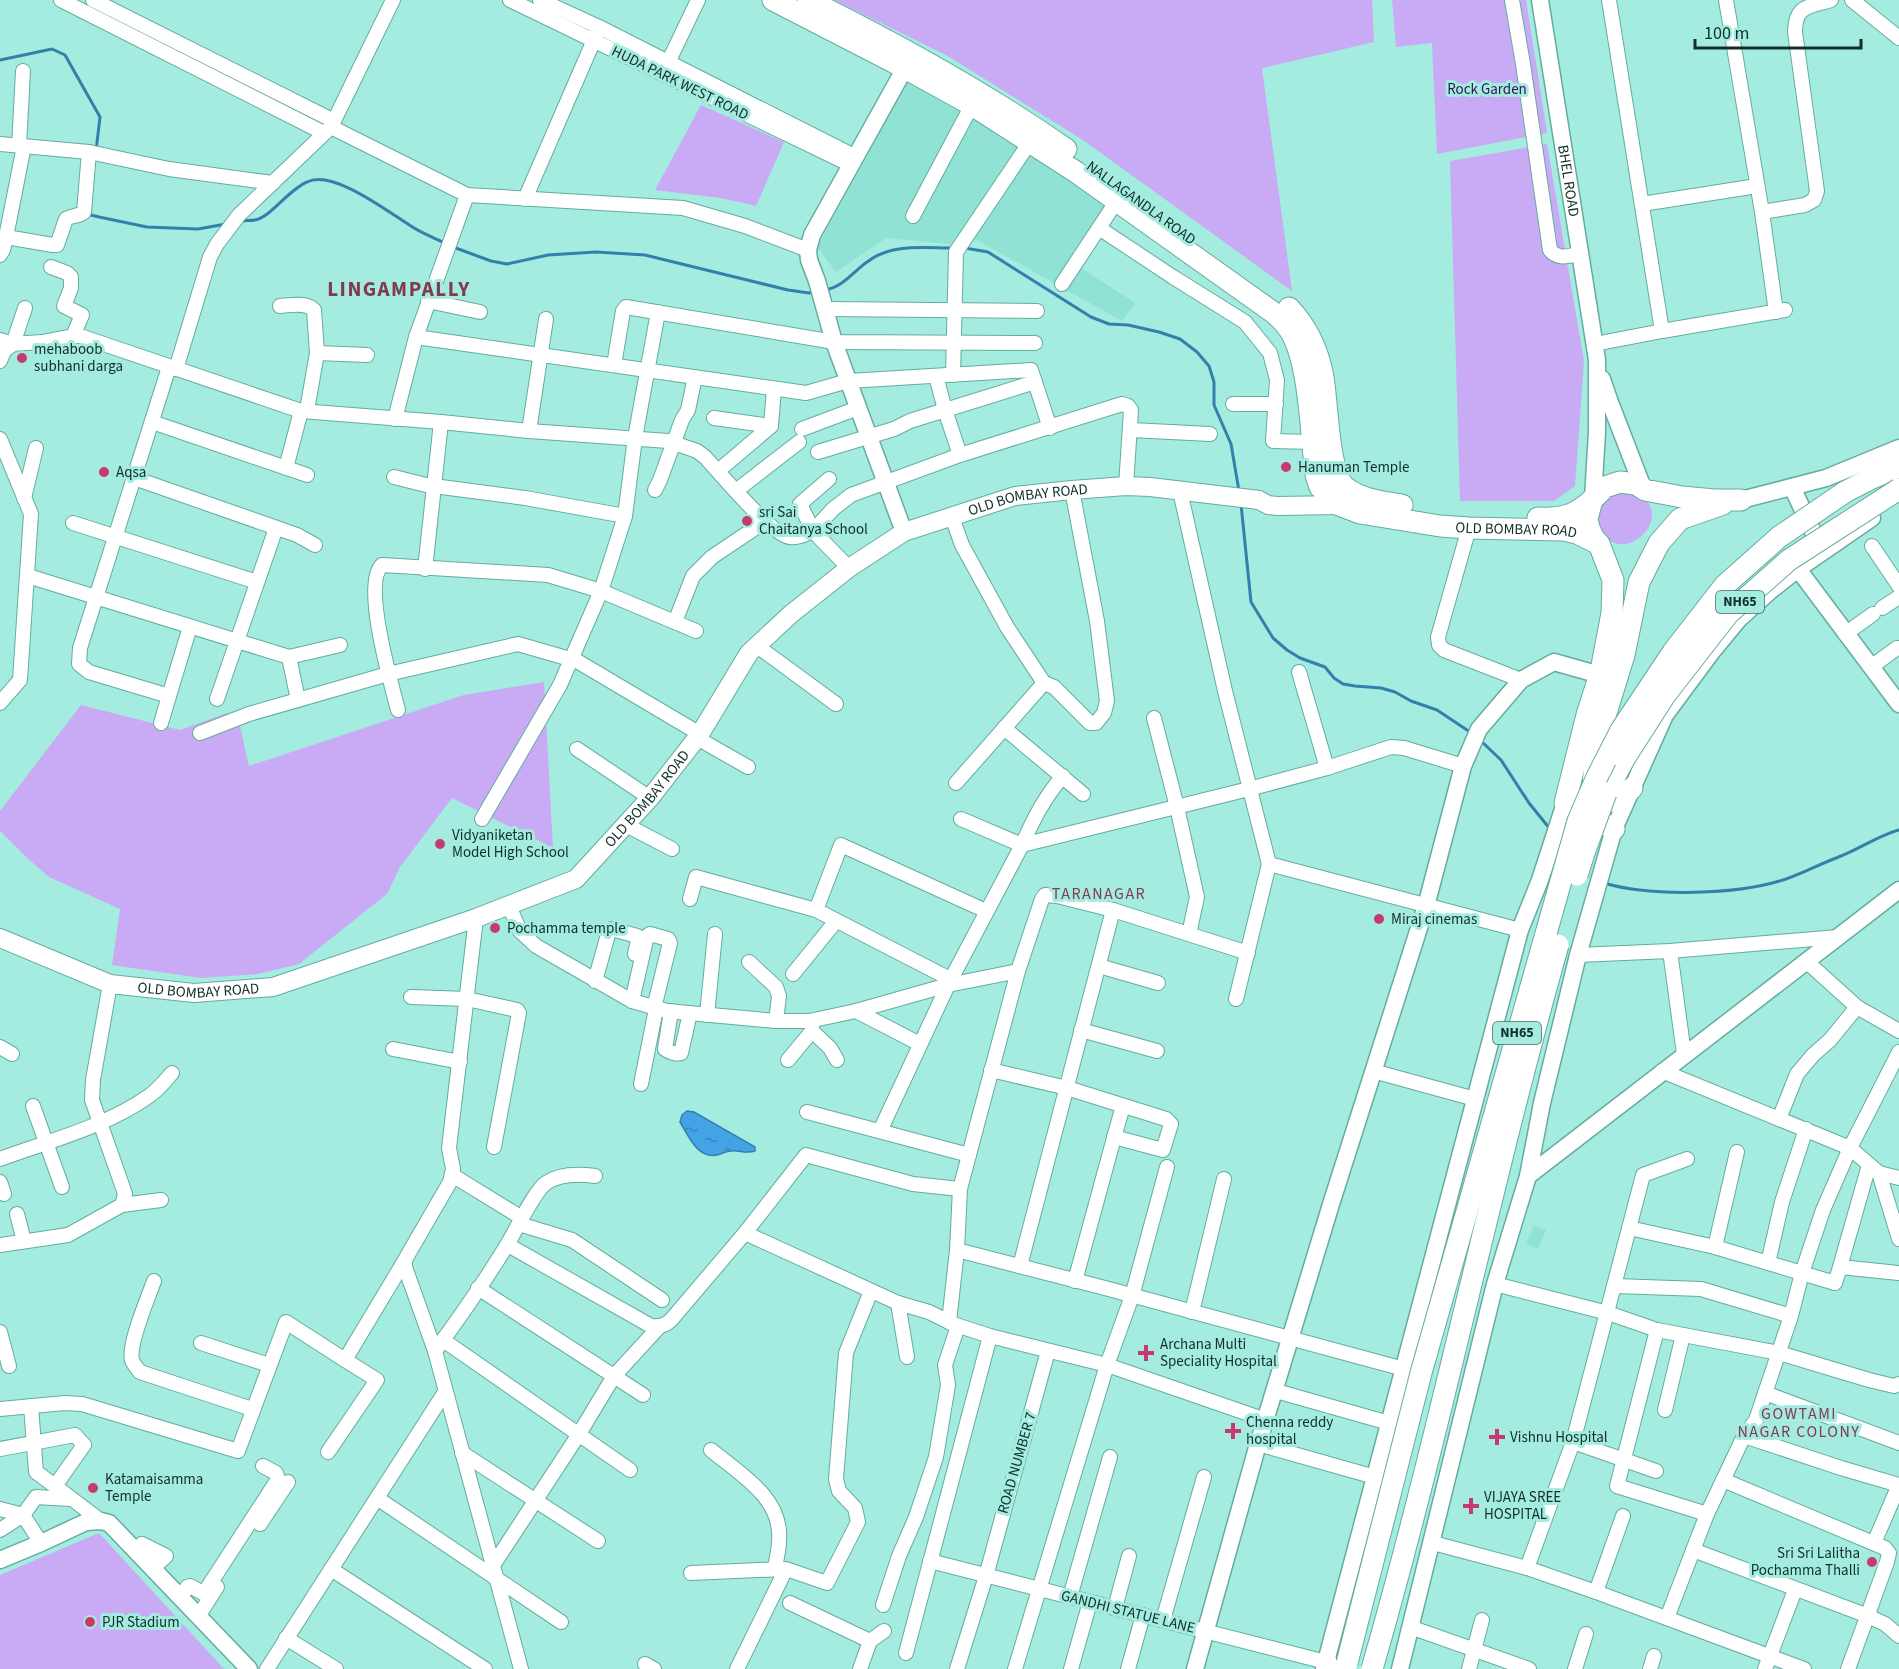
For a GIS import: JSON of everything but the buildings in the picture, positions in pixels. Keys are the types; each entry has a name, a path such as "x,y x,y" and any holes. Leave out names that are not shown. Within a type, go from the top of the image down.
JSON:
{"main road":[{"name":"NALLAGANDLA ROAD","path":"773,0 979,92 1038,130 1279,307 1301,357 1312,442 1327,491"},
{"name":"NALLAGANDLA ROAD","path":"808,0 909,61 1076,172 1116,202 1279,307 1296,315 1315,348 1322,372 1332,462 1344,487 1360,504"},
{"name":"NH65","path":"1334,1666 1421,1373 1578,821 1597,777 1621,730 1673,652 1725,585 1779,537 1845,492 1899,467"},
{"name":"OLD BOMBAY ROAD","path":"1360,504 1377,501 1468,515 1550,519 1579,512 1605,487 1620,482 1682,496 1741,500"},
{"name":"OLD BOMBAY ROAD","path":"0,938 110,984 194,993 273,987 477,918 576,879 650,798 699,736 749,653 791,614 849,568 903,532 1015,496 1072,490 1126,486 1248,498 1288,497 1327,491"},
{"name":"NH65","path":"1372,1669 1409,1535 1548,978 1584,853 1606,793 1624,759 1665,695 1728,614 1789,560 1899,489"},
{"path":"1327,491 1360,504"},
{"path":"1592,499 1587,519 1613,580 1614,592 1607,679 1593,786 1595,794 1602,800 1611,802 1618,800 1632,788"},
{"path":"1614,829 1565,803 1587,715 1607,679 1624,655 1639,582 1659,543 1680,519 1741,500"},
{"name":"OLD BOMBAY ROAD","path":"1360,504 1440,526 1563,530 1577,533 1599,544"},
{"path":"1577,752 1601,729"}],"street":[{"path":"61,0 330,127 467,195 682,208 745,226 808,250"},
{"path":"93,0 330,127"},
{"path":"169,696 89,672 79,664 80,648 152,422 173,368 210,257 239,215 330,127 393,0"},
{"name":"HUDA PARK WEST ROAD","path":"510,0 593,41 665,68 854,161"},
{"name":"HUDA PARK WEST ROAD","path":"540,0 599,27 665,68"},
{"path":"665,68 698,0"},
{"path":"1512,0 1550,250 1554,255 1560,257 1580,254"},
{"name":"BHEL ROAD","path":"1540,0 1596,352"},
{"path":"1610,0 1662,331"},
{"path":"1596,352 1662,331 1780,311 1726,0"},
{"path":"1762,212 1805,205 1814,201 1817,191 1795,19 1802,9 1831,0"},
{"path":"1852,0 1899,38"},
{"path":"525,199 599,27"},
{"path":"903,532 834,342 808,250 812,236 909,61"},
{"path":"0,255 6,237 21,146 23,71"},
{"path":"913,216 972,105"},
{"path":"953,375 954,258 1030,142"},
{"path":"0,144 94,153 169,169 273,183"},
{"path":"6,237 56,246 66,219 81,215 85,207 94,153"},
{"path":"1642,204 1758,186"},
{"path":"395,419 416,337 467,195"},
{"path":"1062,284 1116,202"},
{"path":"1099,228 1245,322 1270,353 1277,380 1273,441 1312,442"},
{"path":"51,267 71,277 71,288 64,306 82,315 73,336"},
{"path":"428,301 480,312"},
{"path":"280,306 306,305 314,310 317,353 304,410 286,468"},
{"path":"823,305 1037,311"},
{"path":"614,365 624,307 834,342 1035,343"},
{"path":"0,361 6,342 25,308"},
{"path":"482,819 560,685 601,591 625,516 646,369 658,312"},
{"path":"529,431 546,320"},
{"path":"6,342 42,342 81,336 304,410 529,431 668,441 697,451 705,457 764,522 790,537 802,536 813,531 833,509 851,495 960,455 1122,404 1131,410 1126,486"},
{"path":"416,337 806,393 848,381 1031,370 1050,428"},
{"path":"1596,352 1611,405 1643,488"},
{"path":"1592,499 1597,432 1596,352"},
{"path":"317,353 368,355"},
{"path":"936,376 960,455"},
{"path":"655,490 688,410 695,377"},
{"path":"818,452 1035,382"},
{"path":"718,471 771,426 774,389"},
{"path":"1233,404 1276,404"},
{"path":"737,490 800,436 858,408"},
{"path":"714,418 771,426"},
{"path":"152,422 307,475"},
{"path":"425,568 441,422"},
{"path":"1131,430 1210,434"},
{"path":"0,439 6,467 31,514 20,680 0,703"},
{"path":"24,498 36,448"},
{"path":"1741,500 1826,478 1899,448"},
{"path":"394,477 411,482 525,498 625,516"},
{"path":"134,478 297,535 315,544"},
{"path":"829,479 800,504 813,531 849,568"},
{"path":"1792,487 1823,552"},
{"path":"952,517 962,545 1007,627 1044,682 1054,687 1090,723 1096,723 1104,713 1107,701 1097,621 1072,490"},
{"path":"1180,491 1249,789 1269,864 1236,999"},
{"path":"1400,1669 1496,1284 1528,1176 1549,1073 1578,955 1614,829 1665,715 1739,619 1798,569 1899,500"},
{"path":"675,622 693,576 712,556 764,522"},
{"path":"73,523 257,582"},
{"path":"217,699 276,528"},
{"path":"1469,528 1438,637 1439,645 1444,650 1521,680"},
{"path":"1872,546 1899,586"},
{"path":"398,710 378,626 374,585 376,574 382,565 549,575 601,591 696,631"},
{"path":"1798,569 1898,702"},
{"path":"28,576 289,657 340,645"},
{"path":"1845,634 1899,597"},
{"path":"161,723 190,627"},
{"path":"200,733 249,714 388,674 518,644 577,661 748,767"},
{"path":"757,646 836,704"},
{"path":"1871,667 1897,648"},
{"path":"289,657 298,700"},
{"path":"1195,1669 1258,1444 1426,906 1465,763 1479,729 1521,680 1554,662 1607,679"},
{"path":"1299,672 1327,768"},
{"path":"956,783 1044,682"},
{"path":"1154,718 1197,897 1189,934"},
{"path":"1004,728 1083,794"},
{"path":"961,819 1022,845 1249,789 1327,768 1391,747 1465,763"},
{"path":"577,749 650,798"},
{"path":"880,1131 950,982 1038,810 1049,792 1063,776"},
{"path":"1334,1666 1375,1477 1486,1057 1520,930 1565,803"},
{"path":"626,825 672,849"},
{"path":"816,910 842,845 986,911"},
{"path":"1269,864 1520,930"},
{"path":"690,899 696,878 816,910 950,982"},
{"path":"1528,1176 1899,890"},
{"path":"883,1605 936,1457 948,1385 945,1365 953,1324 960,1189 1018,971 1042,898 1045,895 1057,896 1113,910 1248,953"},
{"path":"509,906 520,931 536,946 628,999 671,1011 812,1026 950,982 1018,971"},
{"path":"1020,1266 1113,910"},
{"path":"345,1360 450,1182 452,1175 449,1148 477,918"},
{"path":"793,974 836,921"},
{"path":"595,981 609,931 612,929 637,936 628,999"},
{"path":"628,999 646,936 650,934 668,939 670,943 641,1084"},
{"path":"706,1015 715,934"},
{"path":"1578,955 1670,951 1838,936"},
{"path":"1670,951 1684,1054"},
{"path":"1806,961 1857,1007 1899,1031"},
{"path":"749,962 776,987 779,996 776,1021"},
{"path":"1098,966 1158,983"},
{"path":"110,984 101,1027 92,1100 125,1194 122,1205"},
{"path":"411,997 467,999 513,1008 519,1013 494,1147"},
{"path":"1779,1119 1797,1074 1830,1040 1857,1007"},
{"path":"671,1011 665,1049 679,1054 690,1013"},
{"path":"856,1011 920,1044"},
{"path":"788,1060 812,1026"},
{"path":"812,1026 837,1060"},
{"path":"1082,1030 1157,1051"},
{"path":"393,1049 460,1062"},
{"path":"1667,1618 1707,1514 1744,1436 1756,1420 1823,1210 1850,1148 1899,1052"},
{"path":"1486,1057 1549,1073"},
{"path":"992,1070 1066,1088 1170,1122 1171,1127 1165,1148 1161,1150 1113,1141"},
{"path":"1373,1071 1475,1099"},
{"path":"1662,1071 1850,1148 1874,1169 1899,1178"},
{"path":"0,1159 100,1123 150,1096 172,1073"},
{"path":"33,1106 62,1187"},
{"path":"1075,1281 1123,1106"},
{"path":"807,1112 969,1155"},
{"path":"1768,1263 1782,1202 1806,1129"},
{"path":"1715,1247 1737,1152"},
{"path":"494,1573 614,1376 659,1327 671,1320 745,1233 806,1155 913,1184 960,1189"},
{"path":"1527,1568 1573,1442 1643,1175 1687,1159"},
{"path":"1015,1669 1107,1365 1132,1296 1167,1167"},
{"path":"1874,1169 1899,1239"},
{"path":"1629,1228 1715,1247 1835,1283 1874,1169"},
{"path":"452,1175 520,1221 572,1240 662,1300"},
{"path":"439,1346 508,1245 520,1221 546,1183 573,1175 595,1176"},
{"path":"1192,1312 1224,1179"},
{"path":"0,1245 68,1235 122,1205 161,1200"},
{"path":"17,1214 24,1241"},
{"path":"745,1233 898,1303 928,1312 953,1324 990,1336 1107,1365 1266,1420"},
{"path":"508,1245 651,1326 659,1327"},
{"path":"957,1250 1404,1369"},
{"path":"405,1260 407,1273 439,1346 446,1392 521,1669"},
{"path":"1840,1267 1899,1273"},
{"path":"154,1281 136,1333 131,1352 132,1362 140,1372 252,1409"},
{"path":"1496,1284 1608,1313 1657,1330 1779,1353 1869,1380 1894,1386 1899,1384"},
{"path":"1615,1286 1701,1289 1791,1316"},
{"path":"478,1288 643,1395"},
{"path":"691,1573 780,1569 827,1583 858,1522 855,1508 839,1491 836,1479 846,1353 871,1291"},
{"path":"898,1303 907,1357"},
{"path":"0,1409 65,1403 82,1404 238,1451 286,1322 377,1380 328,1452"},
{"path":"1657,1330 1617,1486 1707,1514"},
{"path":"0,1332 9,1366"},
{"path":"1665,1410 1683,1335"},
{"path":"906,1653 990,1336"},
{"path":"201,1343 269,1365"},
{"path":"439,1346 579,1434 630,1470"},
{"name":"ROAD NUMBER 7","path":"957,1669 986,1575 1048,1351"},
{"path":"1276,1391 1389,1423"},
{"path":"267,1669 446,1392"},
{"path":"1765,1394 1899,1443"},
{"path":"31,1406 36,1472 101,1521"},
{"path":"0,1449 75,1435 84,1445 55,1486"},
{"path":"1744,1436 1899,1485 1874,1543"},
{"path":"1573,1442 1656,1471"},
{"path":"1258,1444 1375,1477"},
{"path":"711,1450 761,1491 775,1511 780,1539 780,1569 737,1669"},
{"path":"462,1453 598,1541"},
{"path":"1070,1597 1110,1457"},
{"path":"181,1596 190,1586 203,1593 206,1590 278,1479 276,1473 263,1466"},
{"path":"1163,1620 1204,1477"},
{"path":"1723,1480 1874,1543 1885,1548 1889,1553 1848,1669"},
{"path":"199,1615 288,1482"},
{"path":"0,1530 23,1515 36,1497 70,1499"},
{"path":"377,1498 494,1573 561,1622"},
{"path":"0,1509 23,1515 42,1544"},
{"path":"1596,1592 1623,1516"},
{"path":"0,1560 42,1544 86,1522 109,1523 249,1669"},
{"path":"1433,1543 1527,1568 1667,1618 1768,1662 1804,1669"},
{"path":"1693,1550 1868,1616 1885,1624 1899,1636"},
{"path":"1115,1608 1129,1556"},
{"name":"GANDHI STATUE LANE","path":"930,1562 1163,1620 1334,1666"},
{"path":"331,1569 485,1669"},
{"path":"1768,1662 1795,1590"},
{"path":"1071,1669 1090,1602"},
{"path":"790,1603 870,1641"},
{"path":"1128,1669 1143,1615"},
{"path":"1469,1669 1482,1620"},
{"path":"1410,1627 1513,1666 1529,1669"},
{"path":"860,1669 870,1641 884,1631"},
{"path":"1575,1669 1586,1634"},
{"path":"286,1638 336,1669"}],"shaded area":[{"path":"909,79 1019,138 1110,204 1072,262 1135,303 1122,321 977,240 960,245 886,238 836,272 817,247"},
{"path":"1534,1225 1546,1230 1538,1249 1526,1244"}],"green space":[{"path":"834,0 1372,0 1374,42 1262,68 1292,291 1083,140 946,55"},
{"name":"Rock Garden","path":"1392,0 1526,0 1547,133 1437,154 1432,43 1396,47"},
{"path":"701,105 784,142 756,206 721,198 655,190"},
{"path":"1547,144 1584,361 1575,486 1554,501 1460,501 1450,161"},
{"path":"1616,490 1640,495 1651,507 1652,518 1648,528 1630,543 1619,544 1609,540 1598,523 1600,507"},
{"path":"544,682 553,848 452,798 400,867 387,894 299,964 258,974 201,978 112,965 120,909 49,877 0,831 0,811 81,705 180,730 227,713 239,722 249,766 464,695"},
{"name":"PJR Stadium","path":"99,1533 224,1669 0,1669 0,1575"}],"water":[{"path":"687,1111 694,1112 755,1147 755,1151 729,1151 717,1155 704,1153 694,1145 680,1122 682,1115"}],"waterway":[{"path":"0,60 52,49 65,55 100,117 96,151"},
{"path":"241,221 261,218 307,182 331,181 375,202 415,228 444,243"},
{"path":"90,211 91,215 147,227 198,229 226,224"},
{"path":"453,247 491,261 507,264 548,255 596,252 645,255 788,290 815,292"},
{"path":"825,290 837,286 867,262 886,252 919,247 953,248"},
{"path":"965,248 988,252 1091,317 1109,324 1128,325 1159,332 1180,339 1197,352 1209,366 1214,382 1214,405 1231,444 1239,491"},
{"path":"1241,504 1251,602 1273,638 1300,658 1325,667 1334,678 1343,684 1381,688 1395,692 1411,701 1437,710 1470,732"},
{"path":"1480,740 1501,760 1529,803 1550,829"},
{"path":"1604,883 1623,888 1670,892 1720,891 1767,884 1793,877 1899,830"}],"place":[{"name":"mehaboob subhani darga","path":"22,358"},
{"name":"Hanuman Temple","path":"1286,467"},
{"name":"Aqsa","path":"104,472"},
{"name":"sri Sai Chaitanya School","path":"747,521"},
{"name":"Vidyaniketan Model High School","path":"440,844"},
{"name":"Miraj cinemas","path":"1379,919"},
{"name":"Pochamma temple","path":"495,928"},
{"name":"Archana Multi Speciality Hospital","path":"1146,1353"},
{"name":"Chenna reddy hospital","path":"1233,1431"},
{"name":"Vishnu Hospital","path":"1497,1437"},
{"name":"Katamaisamma Temple","path":"93,1488"},
{"name":"VIJAYA SREE HOSPITAL","path":"1471,1506"},
{"name":"Sri Sri Lalitha Pochamma Thalli","path":"1872,1562"},
{"name":"PJR Stadium","path":"90,1622"}],"district":[{"name":"LINGAMPALLY","path":"399,289"},
{"name":"TARANAGAR","path":"1099,894"},
{"name":"GOWTAMI NAGAR COLONY","path":"1799,1423"}]}
